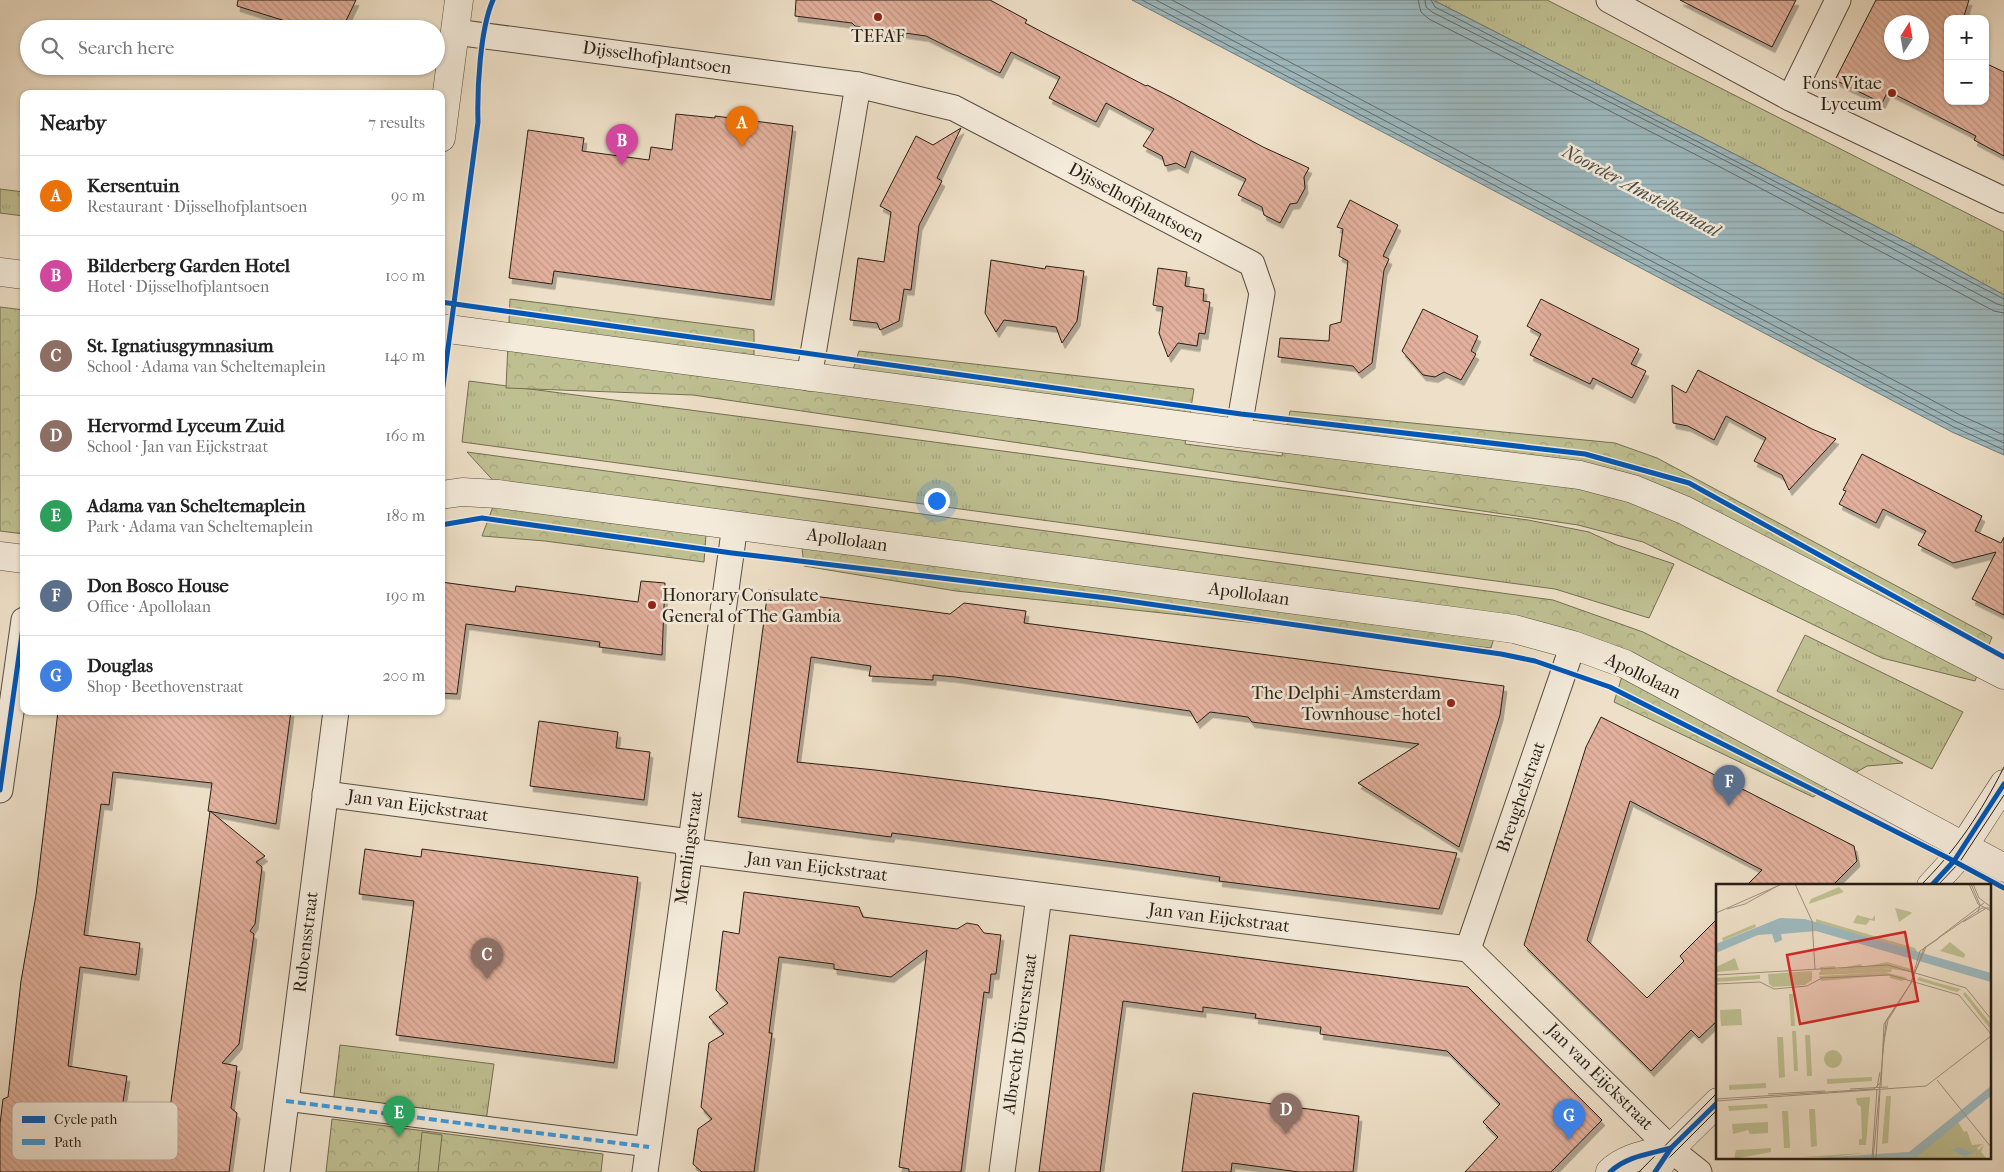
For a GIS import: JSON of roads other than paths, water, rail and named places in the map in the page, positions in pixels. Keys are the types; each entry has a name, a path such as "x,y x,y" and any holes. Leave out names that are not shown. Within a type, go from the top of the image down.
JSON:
{"street":[{"path":"445,108 459,0"},
{"path":"1609,0 1790,98 2004,200"},
{"path":"1790,98 1838,0"},
{"name":"Dijsselhofplantsoen","path":"455,32 858,85 954,108 1252,264 1262,293 1238,433"},
{"path":"809,378 858,85"},
{"path":"0,272 20,274"},
{"path":"445,329 1238,433 1580,474 1633,489 1684,510 2004,675"},
{"name":"Apollolaan","path":"445,494 462,492 498,494 1514,629 1573,645 1625,664 2004,868"},
{"name":"Memlingstraat","path":"646,1172 689,846 735,525"},
{"path":"0,556 20,558"},
{"path":"0,790 17,627"},
{"name":"Breughelstraat","path":"1468,949 1573,645"},
{"name":"Rubensstraat","path":"277,1172 335,715"},
{"path":"1933,884 1964,847 2004,784"},
{"name":"Jan van Eijckstraat","path":"325,794 1039,896 1468,949 1671,1148 1699,1172"},
{"name":"Albrecht Dürerstraat","path":"1002,1172 1039,896"},
{"path":"286,1101 649,1147"},
{"path":"1655,1172 1671,1148 1716,1104"},
{"path":"1610,1172 1619,1163 1671,1148"}],"water":[{"name":"Noorder Amstelkanaal","path":"1132,0 1433,0 1926,252 2004,295 2004,455 1952,432"}],"tram line":[{"path":"1922,884 1946,858 1967,830 2004,767"},
{"path":"1939,884 1959,863 2004,795"},
{"path":"1639,1172 1716,1094"},
{"path":"1655,1172 1716,1111"}],"place":[{"name":"TEFAF","path":"878,17"},
{"name":"Fons Vitae Lyceum","path":"1892,93"},
{"name":"Kersentuin","path":"742,147"},
{"name":"Bilderberg Garden Hotel","path":"622,165"},
{"name":"Honorary Consulate General of The Gambia","path":"652,605"},
{"name":"The Delphi - Amsterdam Townhouse - hotel","path":"1451,703"},
{"name":"Don Bosco House","path":"1729,806"},
{"name":"St. Ignatiusgymnasium","path":"487,979"},
{"name":"Hervormd Lyceum Zuid","path":"1286,1134"},
{"name":"Adama van Scheltemaplein","path":"399,1137"},
{"name":"Douglas","path":"1569,1140"}]}
